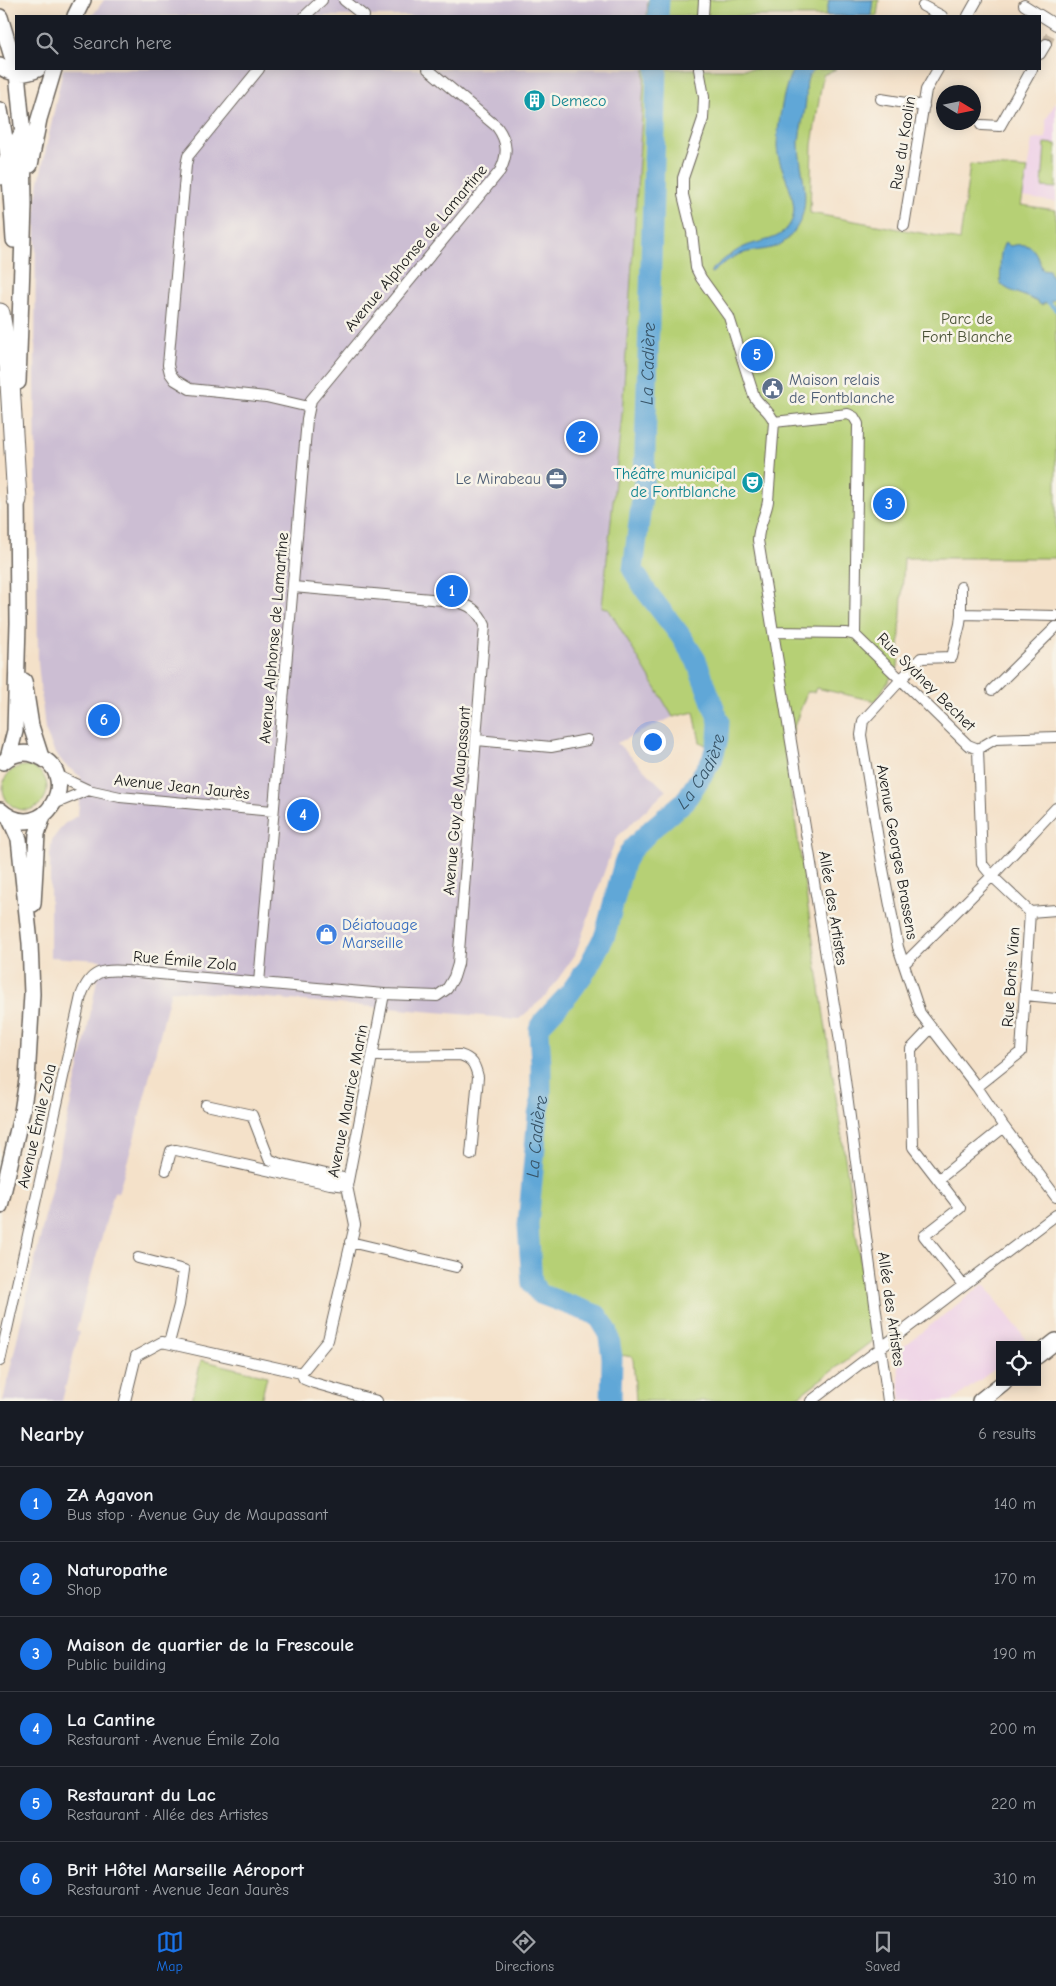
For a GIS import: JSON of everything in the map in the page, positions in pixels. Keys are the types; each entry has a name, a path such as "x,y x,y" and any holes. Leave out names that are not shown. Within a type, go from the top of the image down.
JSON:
{"highway":[{"path":"4,168 23,135"},
{"path":"0,313 9,367 17,500"}],"main road":[{"path":"76,15 83,0"},
{"path":"0,17 15,66"},
{"path":"0,66 4,70 17,73 34,70"},
{"path":"4,761 15,731 18,623 18,341 24,206 23,135 16,70"},
{"path":"24,206 39,119 54,70"},
{"path":"0,110 4,168 15,248 18,341"},
{"path":"18,623 26,699 31,726 41,757"},
{"path":"4,761 24,754 41,757 48,762 56,775 59,786 57,798 43,816 38,834 30,943"},
{"path":"5,814 27,821 43,816"},
{"path":"0,1206 22,1112 27,1080 32,994 30,943 19,839 5,814"},
{"path":"1041,1353 1056,1341"},
{"path":"980,1401 999,1386"}],"street":[{"path":"306,15 322,0"},
{"path":"344,0 363,15"},
{"path":"703,15 704,0"},
{"path":"969,15 978,0"},
{"path":"1024,5 1038,15"},
{"path":"923,6 940,15"},
{"path":"1041,17 1055,27"},
{"path":"1041,52 1046,44"},
{"path":"259,70 188,156 168,365 175,380 190,389 266,397 309,407"},
{"name":"Avenue Alphonse de Lamartine","path":"274,811 309,407 316,392 500,171 507,154 503,135 496,127 429,70"},
{"path":"699,70 704,97 703,119 683,178 683,195 692,232 696,268 701,278 729,316 754,396 758,404 771,414 774,422 848,414 854,417 858,424 855,635"},
{"name":"Rue du Kaolin","path":"904,226 926,90 937,70"},
{"path":"981,125 1000,126 1031,70"},
{"path":"881,100 924,106"},
{"name":"Allée des Artistes","path":"774,422 768,501 766,512 758,529 758,535 839,1035 888,1401"},
{"name":"Avenue Guy de Maupassant","path":"260,983 384,994 437,996 447,989 454,977 458,964 477,740 485,640 485,625 479,613 468,605 454,601 293,587"},
{"path":"960,587 961,614 1056,616"},
{"name":"Avenue Georges Brassens","path":"961,614 952,657 921,658 863,721 861,735 898,947 905,963 920,1013 977,1087 1056,1197"},
{"path":"992,690 1056,627"},
{"name":"Rue Sydney Bechet","path":"773,632 847,633 855,635 968,745 978,749 995,739 1056,737"},
{"path":"477,740 551,747 587,740"},
{"name":"Rue Boris Vian","path":"977,1087 1021,1052 1030,912 982,864 978,749"},
{"name":"Avenue Jean Jaurès","path":"56,775 88,790 120,797 274,811"},
{"path":"54,804 88,790"},
{"path":"905,963 992,876 1056,808"},
{"path":"260,983 274,811"},
{"path":"1030,912 1056,910"},
{"name":"Rue Émile Zola","path":"108,970 260,983"},
{"name":"Avenue Émile Zola","path":"0,1361 81,996 88,980 97,973 108,970"},
{"name":"Avenue Maurice Marin","path":"301,1373 328,1340 355,1225 347,1182 384,994"},
{"path":"1024,995 1056,998"},
{"path":"931,1028 911,1049 913,1147 960,1208 924,1236 963,1285"},
{"path":"372,1056 460,1055 470,1059 475,1065 478,1077 471,1155"},
{"path":"206,1105 252,1115 269,1159 347,1182"},
{"path":"938,1179 1004,1127"},
{"path":"166,1170 171,1150 176,1150 330,1184 347,1182"},
{"path":"810,1401 1056,1215"},
{"path":"350,1242 456,1267"},
{"path":"138,1258 184,1270 179,1305 170,1343"},
{"path":"125,1401 136,1356 162,1342 301,1373 304,1380 377,1401"}],"shaded area":[{"path":"104,0 648,0 647,15 93,15"},
{"path":"63,70 645,70 622,414 602,607 608,608 673,717 617,743 666,791 616,838 575,955 546,996 519,1019 171,990 134,1139 118,1193 114,1192 76,1331 79,1332 62,1401 3,1401 86,1036 101,960 50,957 50,855 52,840 64,824 78,815 81,777 65,765 54,751 45,730 38,663 35,374 36,196"},
{"path":"1056,102 1056,202 1023,197 1032,140 1046,138 1046,119"},
{"path":"984,1284 1027,1341 996,1341 996,1368 952,1401 901,1401 897,1351"}],"green space":[{"path":"648,0 879,0 877,15 647,15"},
{"name":"Parc de Font Blanche","path":"645,70 834,70 823,75 812,145 810,213 960,240 970,164 1028,169 1021,205 1056,210 1056,558 904,558 898,667 875,701 816,688 814,692 807,692 785,751 872,1341 792,1401 636,1401 633,1357 614,1354 613,1342 605,1322 597,1313 542,1293 534,1282 531,1227 543,1102 542,1030 588,971 608,937 627,862 634,851 687,805 720,753 700,742 694,712 673,717 608,608 602,607 622,414"},
{"path":"1045,143 1056,144 1056,188 1042,187"},
{"path":"29,766 41,772 46,779 46,797 41,804 34,809 21,810 13,807 6,800 3,784 6,776 13,769"},
{"path":"201,1360 267,1376 261,1401 192,1401"}],"water":[{"path":"829,0 873,0 871,15 826,15"},
{"path":"793,70 814,70 809,76 806,87 799,142 805,201 799,223 787,240 776,247 735,256 712,273 710,272 735,252 751,244 781,234 790,224 794,206 778,156 777,147 784,94"},
{"path":"1005,242 1010,246 1023,245 1032,248 1038,257 1042,269 1049,270 1056,286 1056,299 1041,305 1009,290 1000,283 1000,258"}],"waterway":[{"name":"La Cadière","path":"658,15 659,0"},
{"name":"La Cadière","path":"611,1401 612,1357 608,1332 597,1315 540,1294 532,1283 528,1225 538,1115 541,1102 539,1030 542,1023 569,994 587,969 605,935 624,863 631,850 654,827 685,801 712,760 718,739 719,721 696,660 633,570 644,482 657,70"},
{"path":"1045,299 1056,310"}],"tunnel":[{"path":"1046,44 1052,32"}],"place":[{"name":"Demeco","path":"535,101"},
{"name":"Restaurant du Lac","path":"757,355"},
{"name":"Maison relais de Fontblanche","path":"773,389"},
{"name":"Naturopathe","path":"582,437"},
{"name":"Le Mirabeau","path":"557,479"},
{"name":"Théâtre municipal de Fontblanche","path":"752,483"},
{"name":"Maison de quartier de la Frescoule","path":"889,504"},
{"name":"ZA Agavon","path":"452,591"},
{"name":"Brit Hôtel Marseille Aéroport","path":"104,720"},
{"name":"La Cantine","path":"303,815"},
{"name":"Déiatouage Marseille","path":"326,934"}]}
